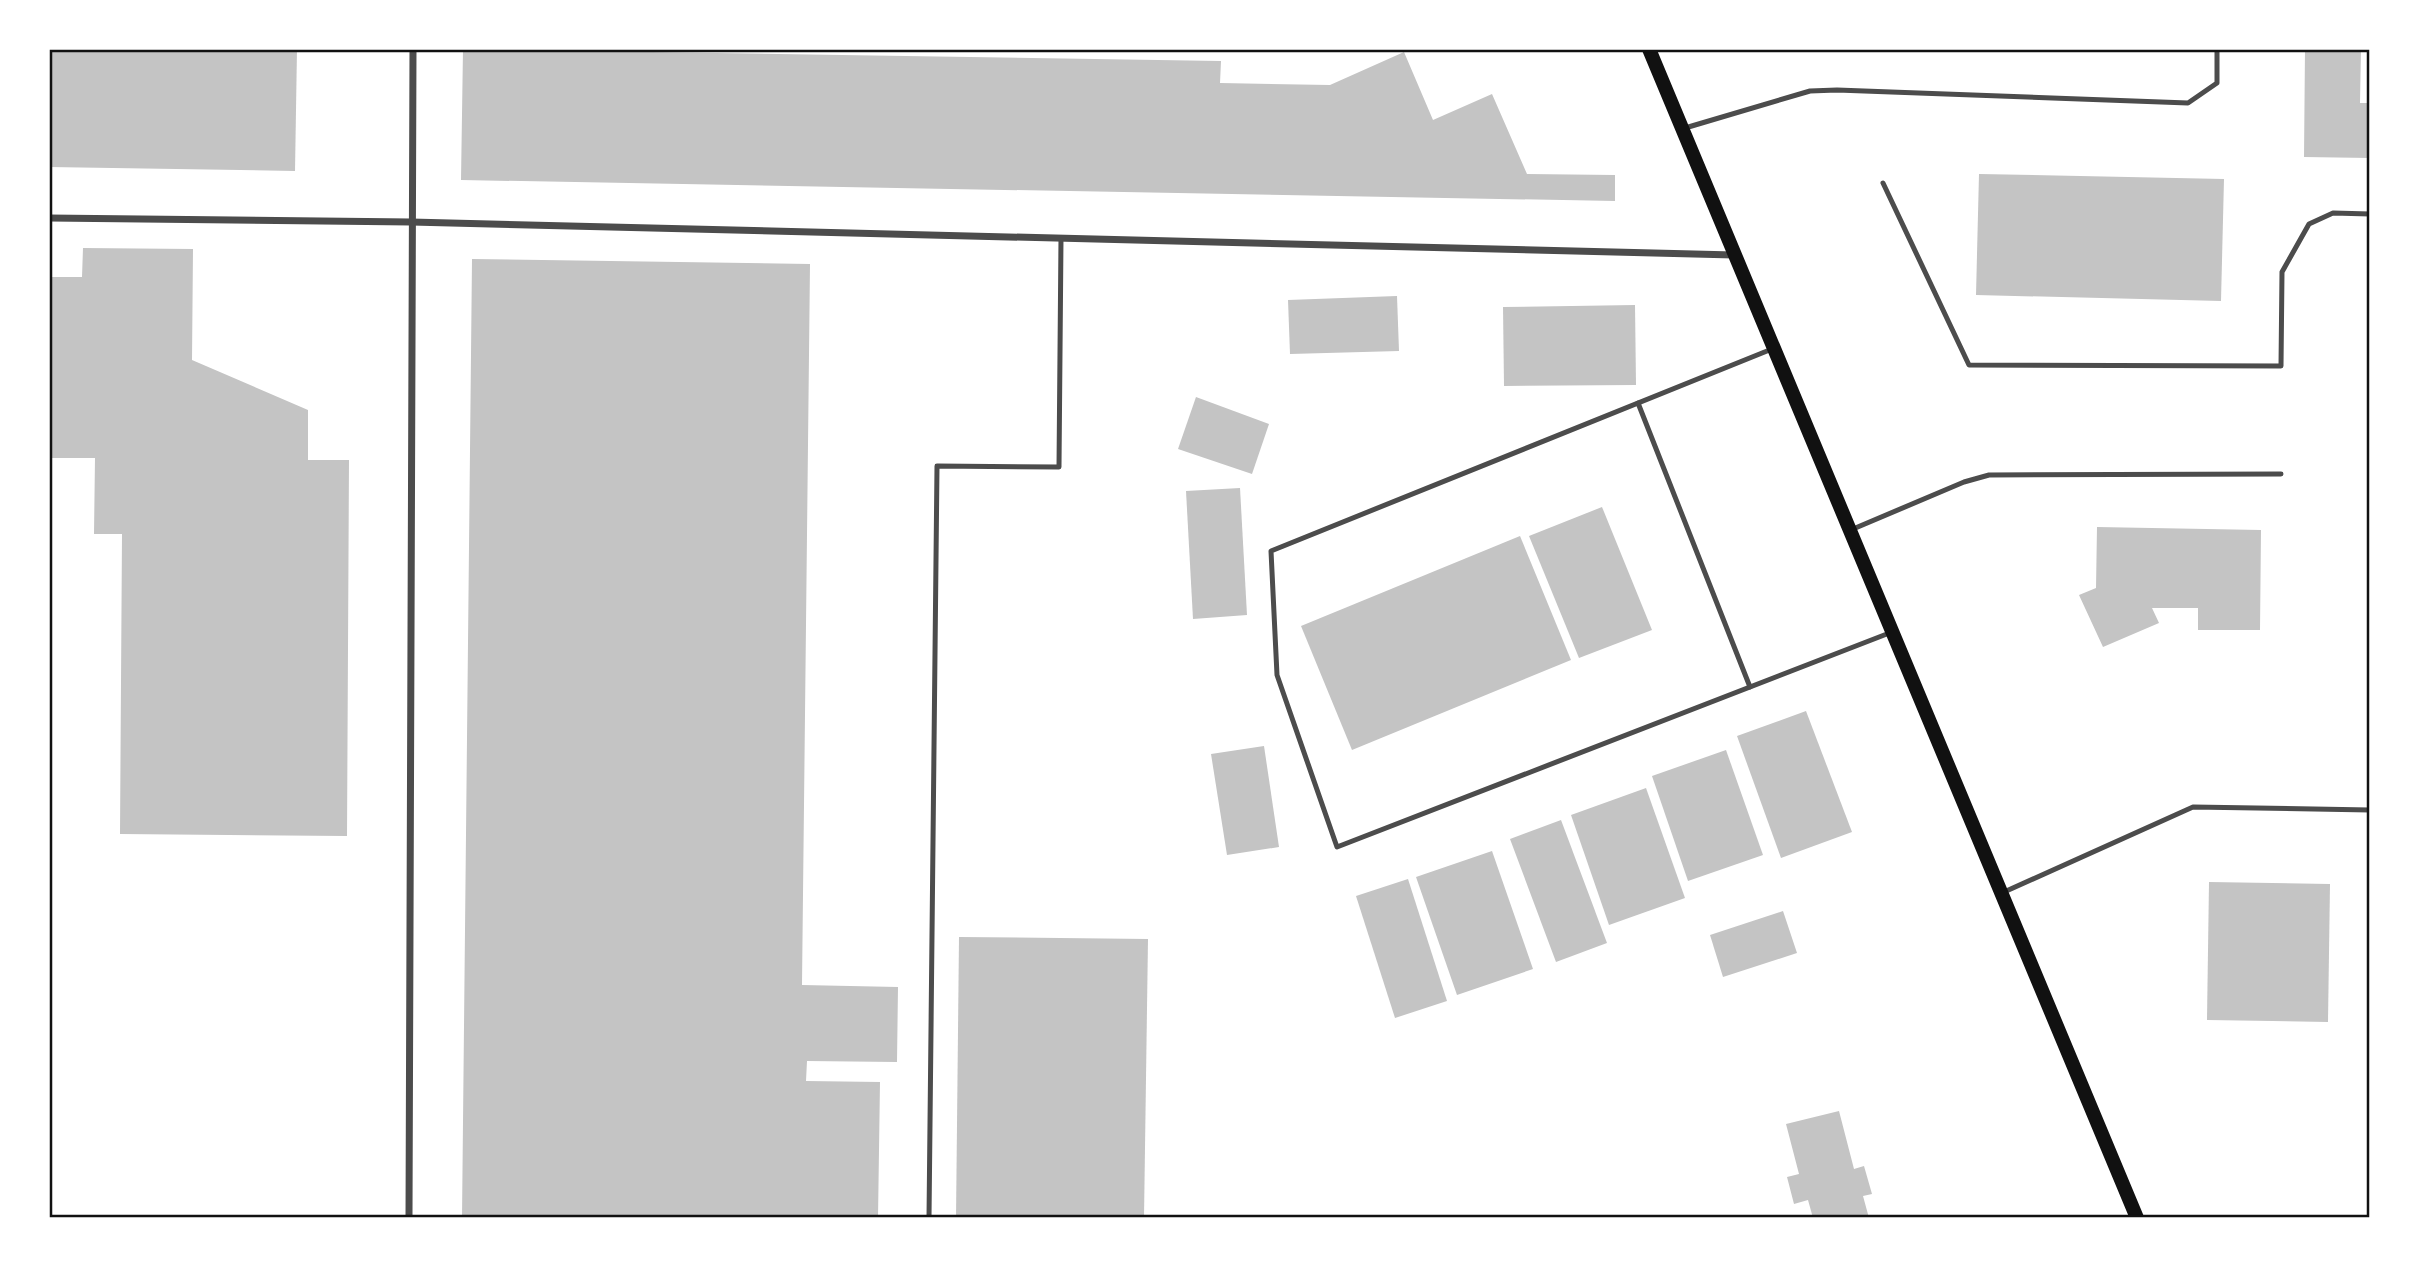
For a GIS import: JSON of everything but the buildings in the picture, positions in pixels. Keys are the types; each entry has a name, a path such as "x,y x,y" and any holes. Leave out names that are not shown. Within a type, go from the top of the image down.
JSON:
{"main road":[{"path":"1648,49 2137,1218"}],"street":[{"path":"409,1218 413,49"},
{"path":"49,218 411,222 1734,255"}],"lane":[{"path":"1682,129 1810,91 2188,103 2217,83 2217,49"},
{"path":"1883,183 1969,365 2281,366 2282,272 2309,225 2333,214 2370,214"},
{"path":"929,1218 937,466 1059,467 1062,238"},
{"path":"1773,349 1271,551 1277,675 1337,847 1892,632"},
{"path":"1638,403 1750,687"},
{"path":"1850,530 1964,482 1989,475 2281,474"},
{"path":"2001,894 2193,807 2370,810"}]}
